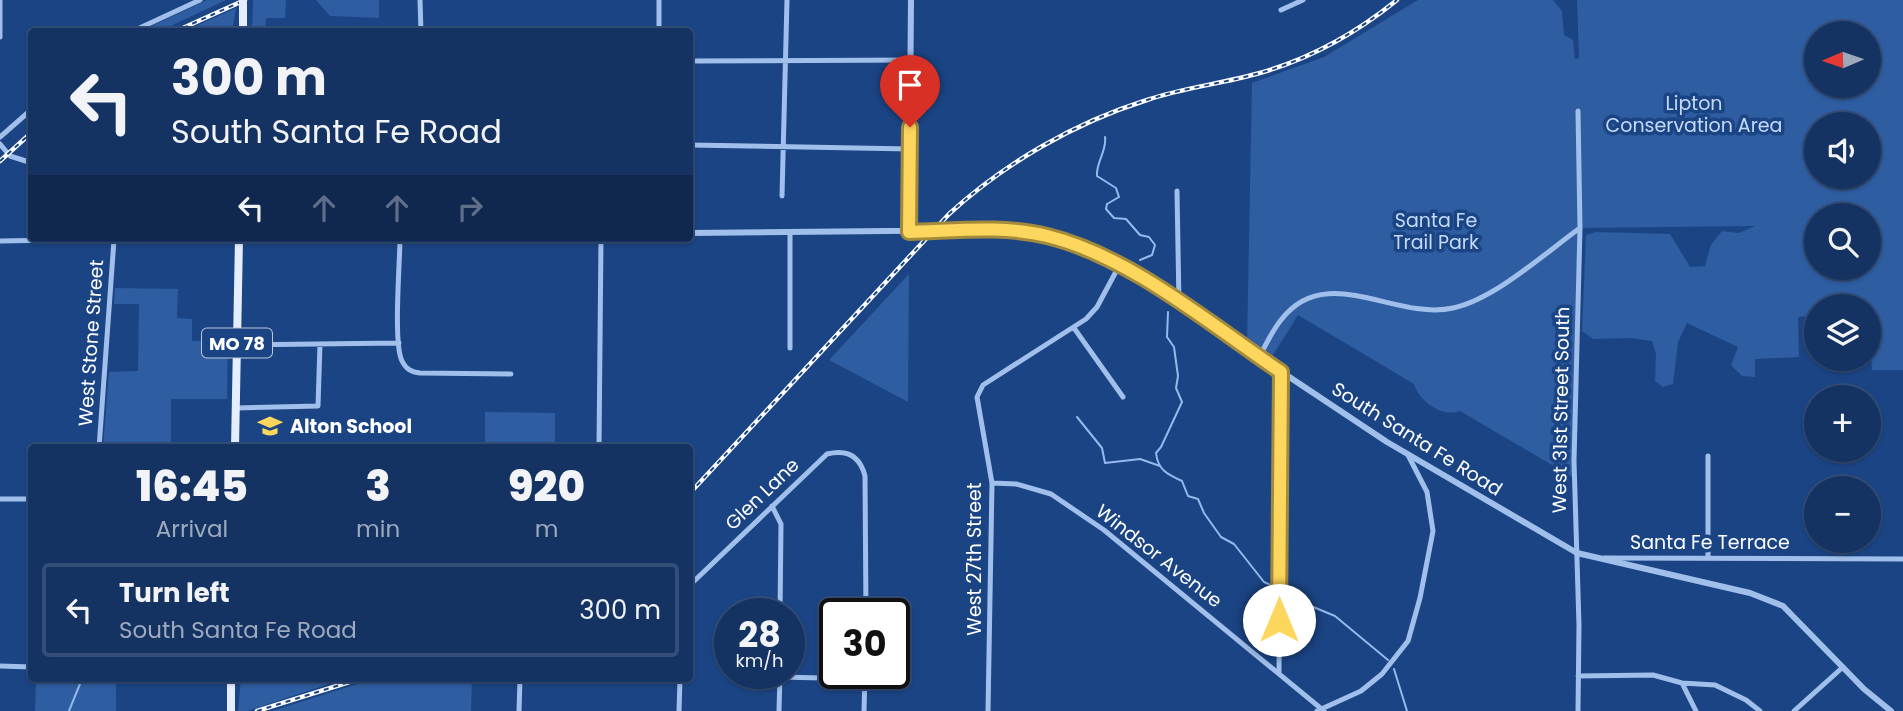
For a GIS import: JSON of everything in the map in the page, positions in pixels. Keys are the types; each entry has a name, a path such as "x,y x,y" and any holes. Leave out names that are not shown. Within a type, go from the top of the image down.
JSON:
{"main road":[{"path":"243,0 243,28"},
{"name":"MO 78","path":"235,444 239,242"},
{"path":"231,682 231,711"}],"street":[{"path":"0,0 0,37"},
{"path":"140,28 200,0"},
{"path":"420,0 421,28"},
{"path":"659,0 659,28"},
{"path":"782,196 787,0"},
{"path":"909,232 911,0"},
{"path":"1281,10 1303,0"},
{"path":"693,61 911,60"},
{"name":"West 31st Street South","path":"1578,111 1580,228 1574,461 1578,711"},
{"path":"0,137 28,112"},
{"path":"0,144 19,162 28,163"},
{"path":"693,145 910,149"},
{"path":"1177,191 1180,304"},
{"path":"1259,357 1280,320 1305,299 1324,292 1344,293 1430,312 1455,308 1481,297 1580,228"},
{"name":"South Santa Fe Road","path":"693,233 986,230 1046,236 1119,266 1408,455 1577,553 1772,600 1794,614 1843,667 1891,711"},
{"path":"790,233 790,348"},
{"path":"0,241 28,241"},
{"name":"West Stone Street","path":"99,444 114,242"},
{"path":"400,242 399,343 403,363 413,372 478,371 512,374"},
{"path":"599,444 601,242"},
{"name":"West 27th Street","path":"988,711 992,483 976,404 979,391 1074,328 1097,307 1119,266"},
{"path":"1074,328 1123,397"},
{"path":"237,345 399,343"},
{"path":"236,408 318,407 320,344"},
{"path":"1279,674 1281,372"},
{"name":"Glen Lane","path":"693,582 827,454 847,452 862,466 866,598"},
{"path":"1321,710 1361,691 1382,674 1408,641 1420,598 1433,531 1427,492 1408,455"},
{"path":"1708,558 1709,456"},
{"name":"Windsor Avenue","path":"992,483 1037,489 1110,534 1321,710"},
{"path":"0,499 28,499"},
{"path":"772,506 781,524 780,598"},
{"name":"Santa Fe Terrace","path":"1601,558 1903,559"},
{"path":"0,666 28,667"},
{"path":"1794,711 1843,667"},
{"path":"1578,676 1653,675 1682,683 1715,685 1746,699 1760,711"},
{"path":"519,711 520,682"},
{"path":"679,711 680,682"},
{"path":"1682,683 1696,711"},
{"path":"779,711 780,689"},
{"path":"864,711 865,689"}],"green space":[{"path":"207,0 226,0 166,28 148,28"},
{"path":"253,0 286,0 285,18 266,18 265,28 252,28"},
{"path":"316,0 379,0 379,18 330,16"},
{"path":"1418,0 1553,0 1562,11 1564,35 1573,40 1575,59 1579,58 1577,0 1903,0 1903,370 1881,370 1881,294 1804,294 1804,316 1798,317 1799,357 1755,359 1755,377 1742,376 1731,365 1738,347 1687,323 1678,342 1673,384 1663,387 1655,381 1656,354 1652,341 1631,338 1593,339 1582,331 1586,235 1596,232 1670,234 1690,267 1705,266 1711,245 1722,231 1739,233 1755,226 1580,228 1574,478 1460,411 1446,412 1432,406 1421,396 1414,384 1298,315 1270,360 1247,345 1252,83 1324,57"},
{"path":"236,8 233,28 192,28"},
{"path":"909,274 908,402 829,360"},
{"path":"115,288 178,289 177,318 192,319 192,341 228,340 227,399 171,399 171,444 103,444 109,372 138,371 139,304 114,304"},
{"path":"485,412 555,413 555,444 485,444"},
{"path":"36,682 116,682 116,711 35,711"},
{"path":"241,682 335,682 247,711 238,711"},
{"path":"364,682 472,682 471,711 272,711"}],"waterway":[{"path":"1105,137 1097,176 1116,188 1119,197 1107,204 1106,209 1114,218 1126,219 1140,235 1149,237 1155,245 1152,255 1140,260"},
{"path":"1168,312 1167,337 1174,347 1178,376 1176,388 1182,402 1156,453 1157,459 1165,472 1182,481 1188,496 1198,499 1204,513 1221,537 1234,544 1264,582 1273,586"},
{"path":"1077,417 1102,448 1105,463 1140,459 1160,466"},
{"path":"1283,588 1306,604 1335,616 1388,660"},
{"path":"1394,669 1407,711"},
{"path":"69,711 81,682"}],"railway":[{"path":"183,28 245,0"},
{"path":"693,490 949,214 993,178 1042,146 1120,109 1174,92 1256,74 1294,61 1348,35 1397,0"},
{"path":"0,161 28,136"},
{"path":"257,711 349,682"}],"place":[{"name":"Alton School","path":"270,426"}],"route":[{"path":"910,127 909,232 998,231 1046,236 1082,248 1130,271 1281,372 1279,620"}],"park label":[{"name":"Lipton Conservation Area","path":"1694,114"},
{"name":"Santa Fe Trail Park","path":"1436,231"}]}
